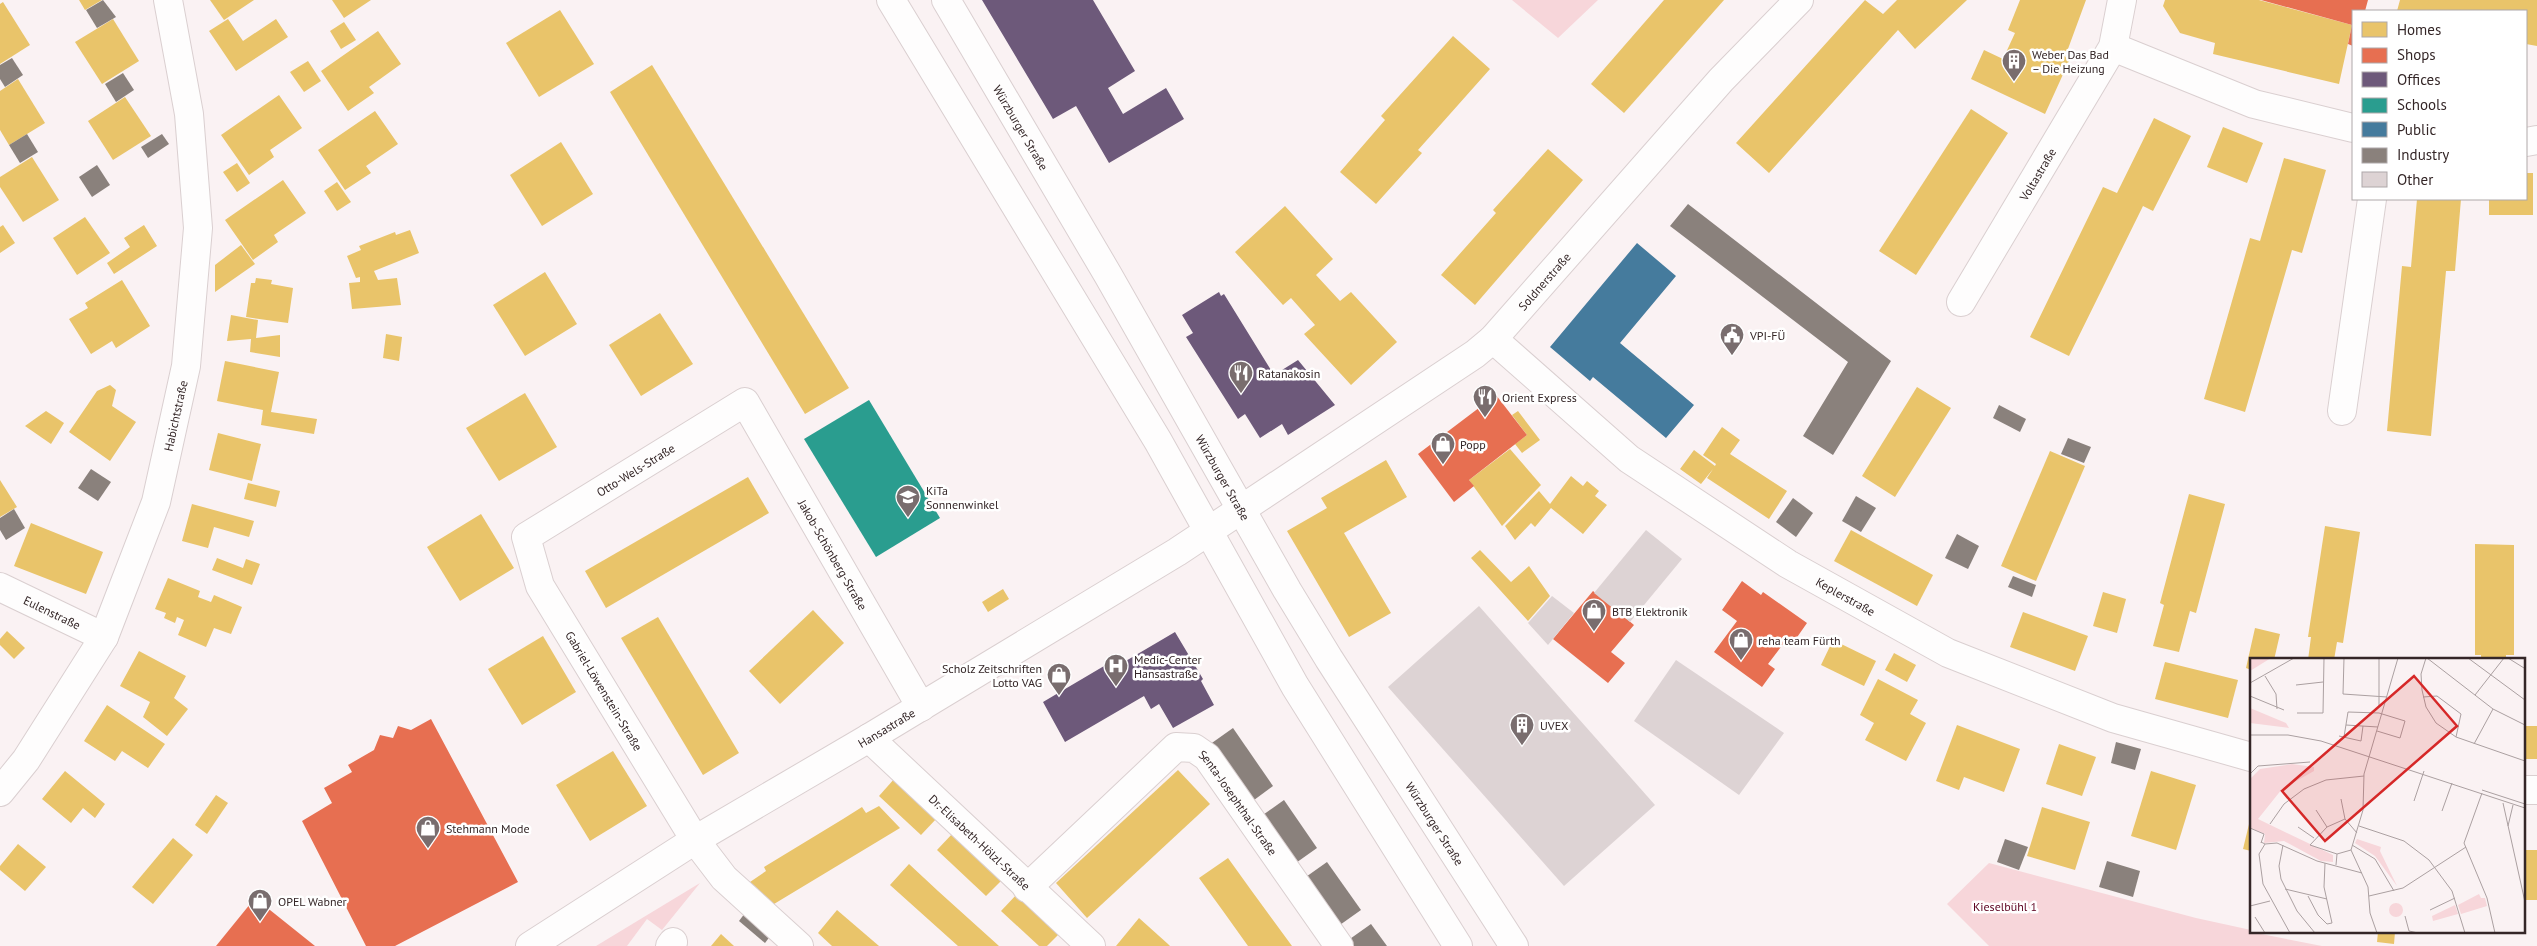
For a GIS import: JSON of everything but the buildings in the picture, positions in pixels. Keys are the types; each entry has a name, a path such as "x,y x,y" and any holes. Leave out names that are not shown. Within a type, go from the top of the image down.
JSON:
{"street":[{"name":"Habichtstraße","path":"0,792 26,760 104,637 156,502 186,366 198,228 189,114 168,0"},
{"path":"891,0 1158,441 1295,686 1458,946"},
{"name":"Würzburger Straße","path":"946,0 1103,266 1329,659 1514,946"},
{"name":"Soldnerstraße","path":"1241,508 1384,416 1493,339 1630,186 1702,101 1799,0"},
{"name":"Voltastraße","path":"1961,302 2113,47 2122,0"},
{"path":"2113,47 2254,104 2352,128"},
{"path":"2342,411 2372,200"},
{"name":"Keplerstraße","path":"1493,339 1628,459 1788,564 1948,653 2113,718 2250,757"},
{"name":"Otto-Wels-Straße","path":"526,537 745,402"},
{"name":"Jakob-Schönberg-Straße","path":"745,402 921,707"},
{"name":"Hansastraße","path":"530,946 695,840 921,707 1208,532 1241,508"},
{"name":"Gabriel-Löwenstein-Straße","path":"526,537 540,586 695,840"},
{"name":"Eulenstraße","path":"0,587 104,637"},
{"name":"Dr.-Elisabeth-Hölzl-Straße","path":"869,738 1091,946"},
{"name":"Senta-Josephthal-Straße","path":"1027,888 1176,747 1194,748 1207,757 1338,946"},
{"path":"2524,790 2537,790"},
{"path":"695,840 724,878 799,946"}],"green space":[{"path":"1512,0 1598,0 1558,38"},
{"name":"Kieselbühl 1","path":"1989,863 2196,918 2250,930 2250,934 2261,934 2322,946 1989,946 1947,904"},
{"path":"700,883 662,930 647,919 627,946 596,946"}],"place":[{"name":"Weber Das Bad – Die Heizung","path":"2014,82"},
{"name":"VPI-FÜ","path":"1732,356"},
{"name":"Ratanakosin","path":"1241,394"},
{"name":"Orient Express","path":"1485,418"},
{"name":"Popp","path":"1443,465"},
{"name":"KiTa Sonnenwinkel","path":"908,518"},
{"name":"BTB Elektronik","path":"1594,632"},
{"name":"reha team Fürth","path":"1741,661"},
{"name":"Medic-Center Hansastraße","path":"1116,687"},
{"name":"Scholz Zeitschriften Lotto VAG","path":"1059,696"},
{"name":"UVEX","path":"1522,746"},
{"name":"Stehmann Mode","path":"428,849"},
{"name":"OPEL Wabner","path":"260,922"}]}
